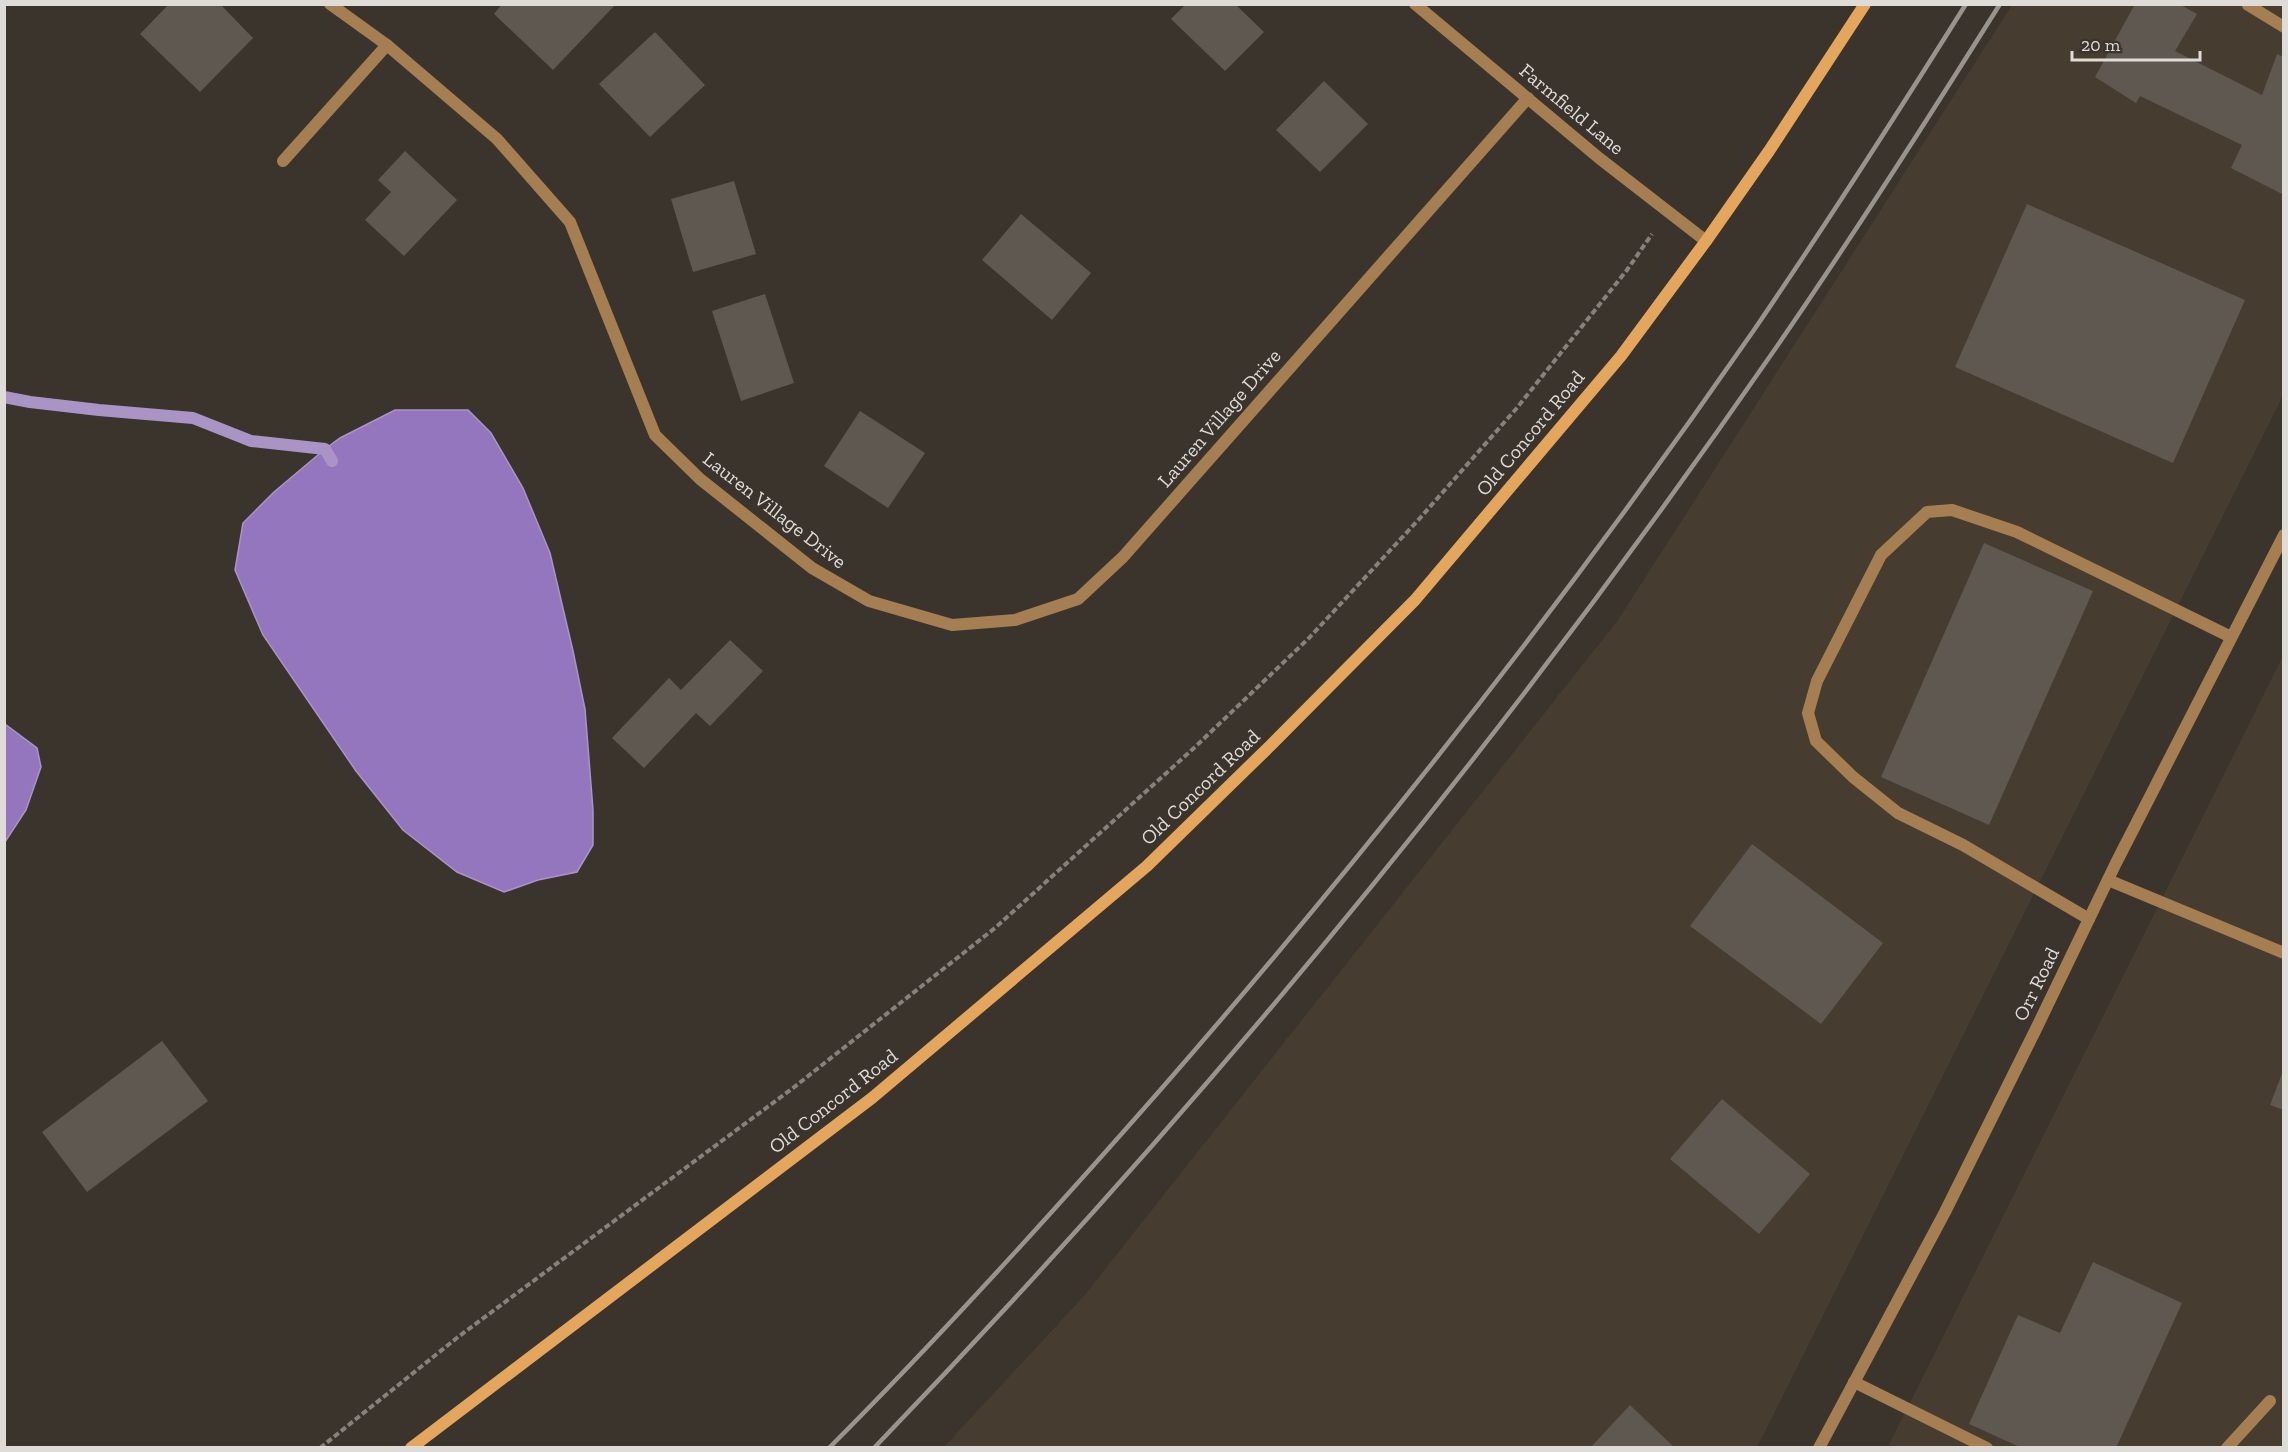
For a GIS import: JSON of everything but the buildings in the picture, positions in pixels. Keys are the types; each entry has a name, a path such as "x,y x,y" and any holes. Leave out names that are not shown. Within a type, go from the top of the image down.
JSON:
{"street":[{"name":"Lauren Village Drive","path":"330,4 387,45 497,140 570,222 655,435 700,479 812,568 868,601 952,625 1014,620 1078,599 1123,557 1528,98"},
{"name":"Farmfield Lane","path":"1415,4 1706,241"},
{"name":"Old Concord Road","path":"411,1448 872,1098 1147,866 1415,600 1621,356 1706,241 1782,131 1865,4"},
{"path":"2248,5 2283,27"},
{"path":"284,161 387,45"},
{"path":"2089,918 1963,845 1898,813 1853,777 1816,741 1808,713 1823,671 1881,555 1928,512 1952,510 2017,532 2231,637"},
{"name":"Orr Road","path":"1820,1448 1945,1212 2089,918 2231,637 2280,551 2283,535"},
{"path":"2108,880 2283,953"},
{"path":"1854,1382 1987,1448"},
{"path":"2227,1448 2270,1401"}],"path":[{"path":"320,1448 458,1337 793,1088 995,928 1194,748 1309,638 1494,434 1627,270 1668,212"}],"shaded area":[{"path":"2012,5 2283,5 2283,395 1757,1447 943,1448 1083,1297 1618,620"},
{"path":"395,410 468,410 491,433 523,488 550,553 585,709 593,810 593,845 577,872 538,880 504,892 457,872 403,830 356,771 263,635 235,570 243,523 274,492 340,438"},
{"path":"2283,656 2283,1447 1888,1447"},
{"path":"5,724 37,748 41,767 26,810 5,842"}],"waterway":[{"path":"4,397 99,410 193,418 251,441 325,449 332,461"}],"railway":[{"path":"829,1448 915,1360 1081,1180 1241,997 1394,811 1542,622 1685,428 1808,249 1966,4"},
{"path":"874,1448 996,1319 1232,1054 1457,780 1671,497 1773,352 1888,180 2000,4"}]}
